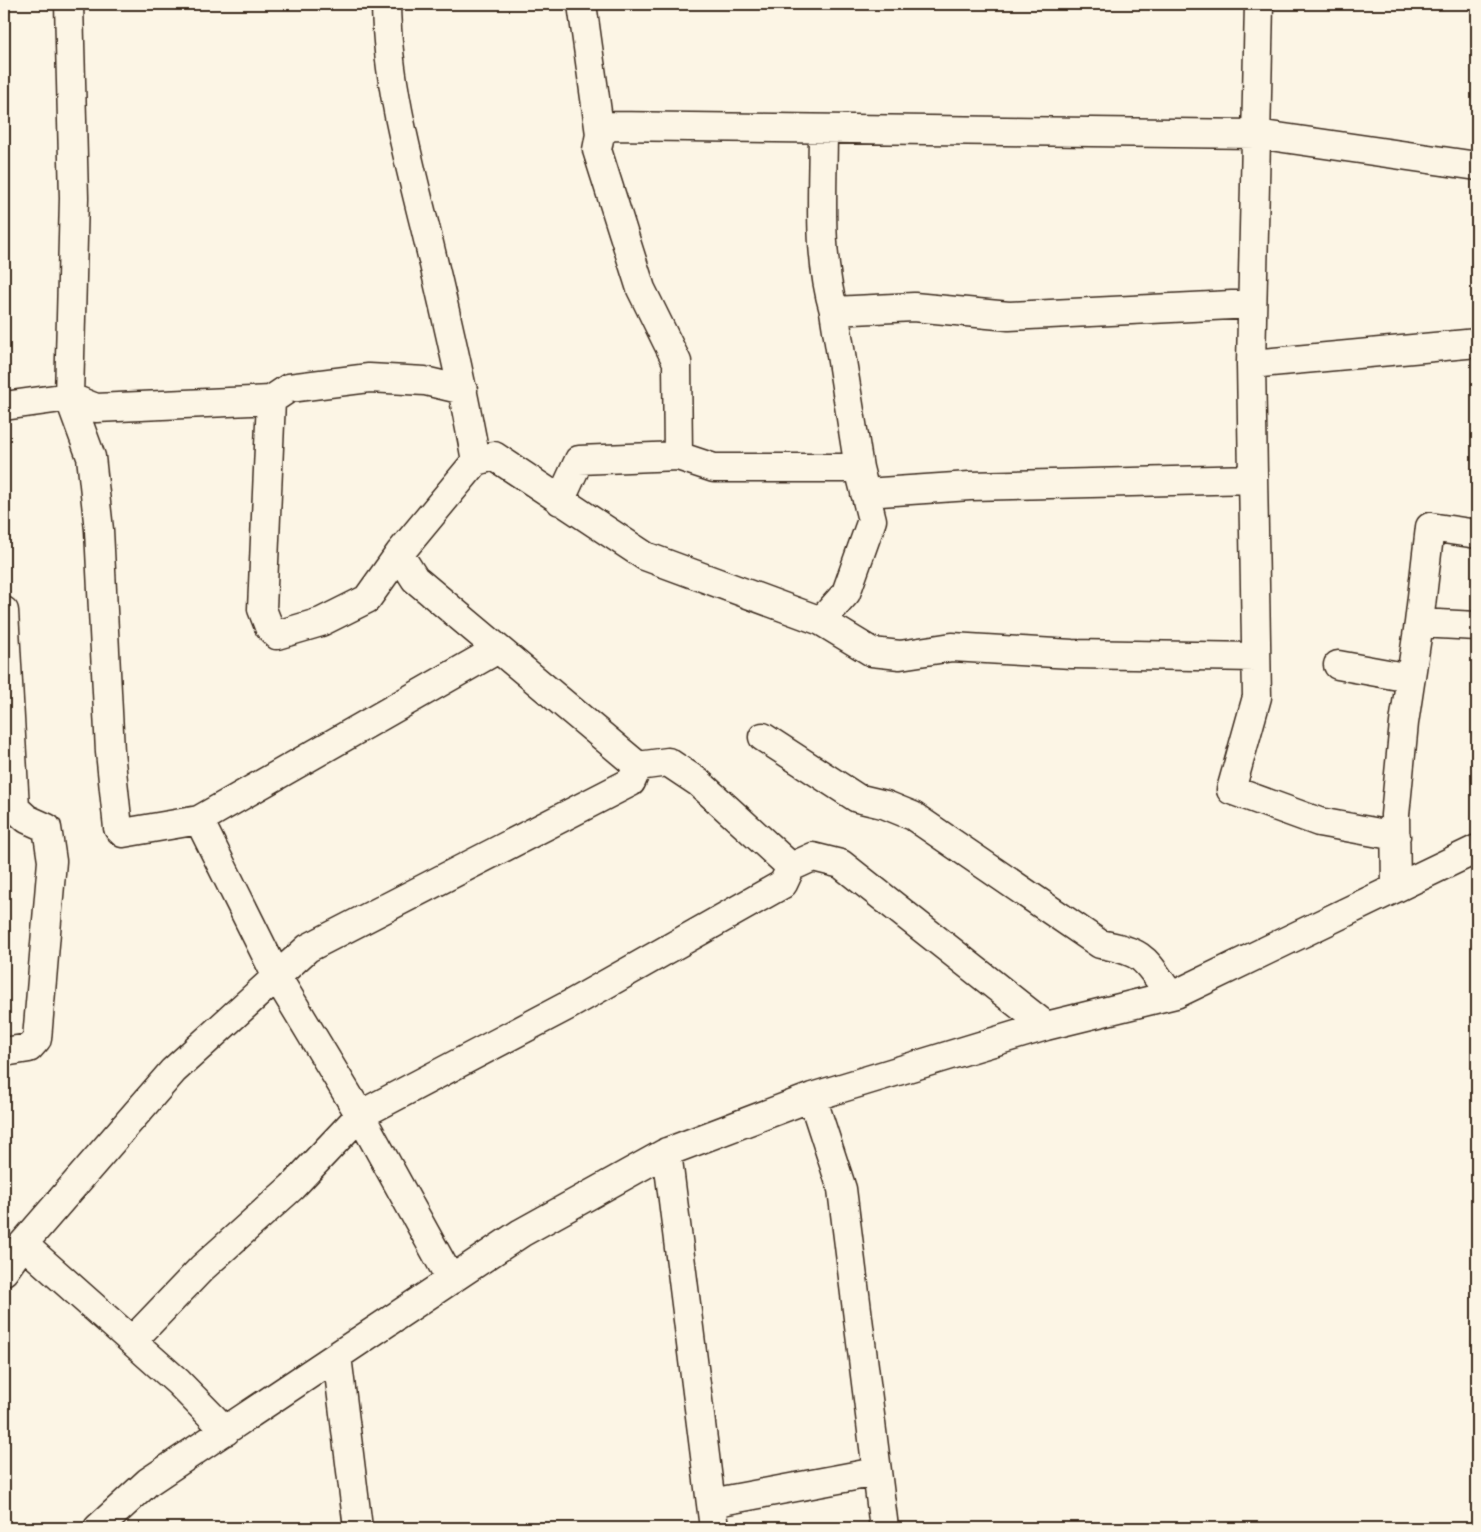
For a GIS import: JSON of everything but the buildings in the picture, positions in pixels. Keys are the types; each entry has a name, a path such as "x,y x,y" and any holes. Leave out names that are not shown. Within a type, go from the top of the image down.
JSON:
{"street":[{"path":"69,4 74,198 70,397 91,457 99,530 110,752 118,828 123,833 199,820 498,649"},
{"path":"386,4 393,75 407,153 463,390 476,461"},
{"path":"582,4 600,134 597,150 641,289 677,362 678,456"},
{"path":"1259,4 1251,364 1256,697 1231,790 1319,822 1396,836"},
{"path":"600,134 610,126 1256,134 1477,166"},
{"path":"821,621 846,593 872,520 862,480 834,311 827,287 823,129"},
{"path":"834,311 914,307 1009,316 1252,304"},
{"path":"1251,364 1477,343"},
{"path":"4,406 70,397 96,408 271,400 289,388 369,378 425,381 463,390"},
{"path":"271,400 262,609 268,627 277,635 321,622 367,599 399,554 476,461 494,456 645,556 821,621 872,652 900,655 952,647 1072,654 1256,657"},
{"path":"560,501 579,460 678,456 714,468 862,480 970,486 1253,479"},
{"path":"1396,888 1395,815 1403,732 1430,527 1477,534"},
{"path":"399,554 415,579 638,766 668,762 698,782 791,866"},
{"path":"4,611 15,818 47,828 52,861 37,1040 29,1048 4,1052"},
{"path":"1418,622 1477,626"},
{"path":"1338,665 1410,678"},
{"path":"763,738 857,798 886,805 913,816 1100,944 1125,948 1143,957 1170,995"},
{"path":"4,1270 23,1244 173,1071 308,948 631,782 638,766"},
{"path":"199,820 277,977 360,1115 451,1280"},
{"path":"98,1528 148,1482 521,1233 667,1152 812,1097 1046,1026 1170,995 1477,849"},
{"path":"132,1341 202,1268 292,1186 360,1115 569,1005 783,884 791,866 814,857 841,864 1046,1026"},
{"path":"812,1097 842,1189 884,1528"},
{"path":"667,1152 712,1515 876,1472"},
{"path":"23,1244 178,1382 226,1431"},
{"path":"337,1356 358,1528"}]}
